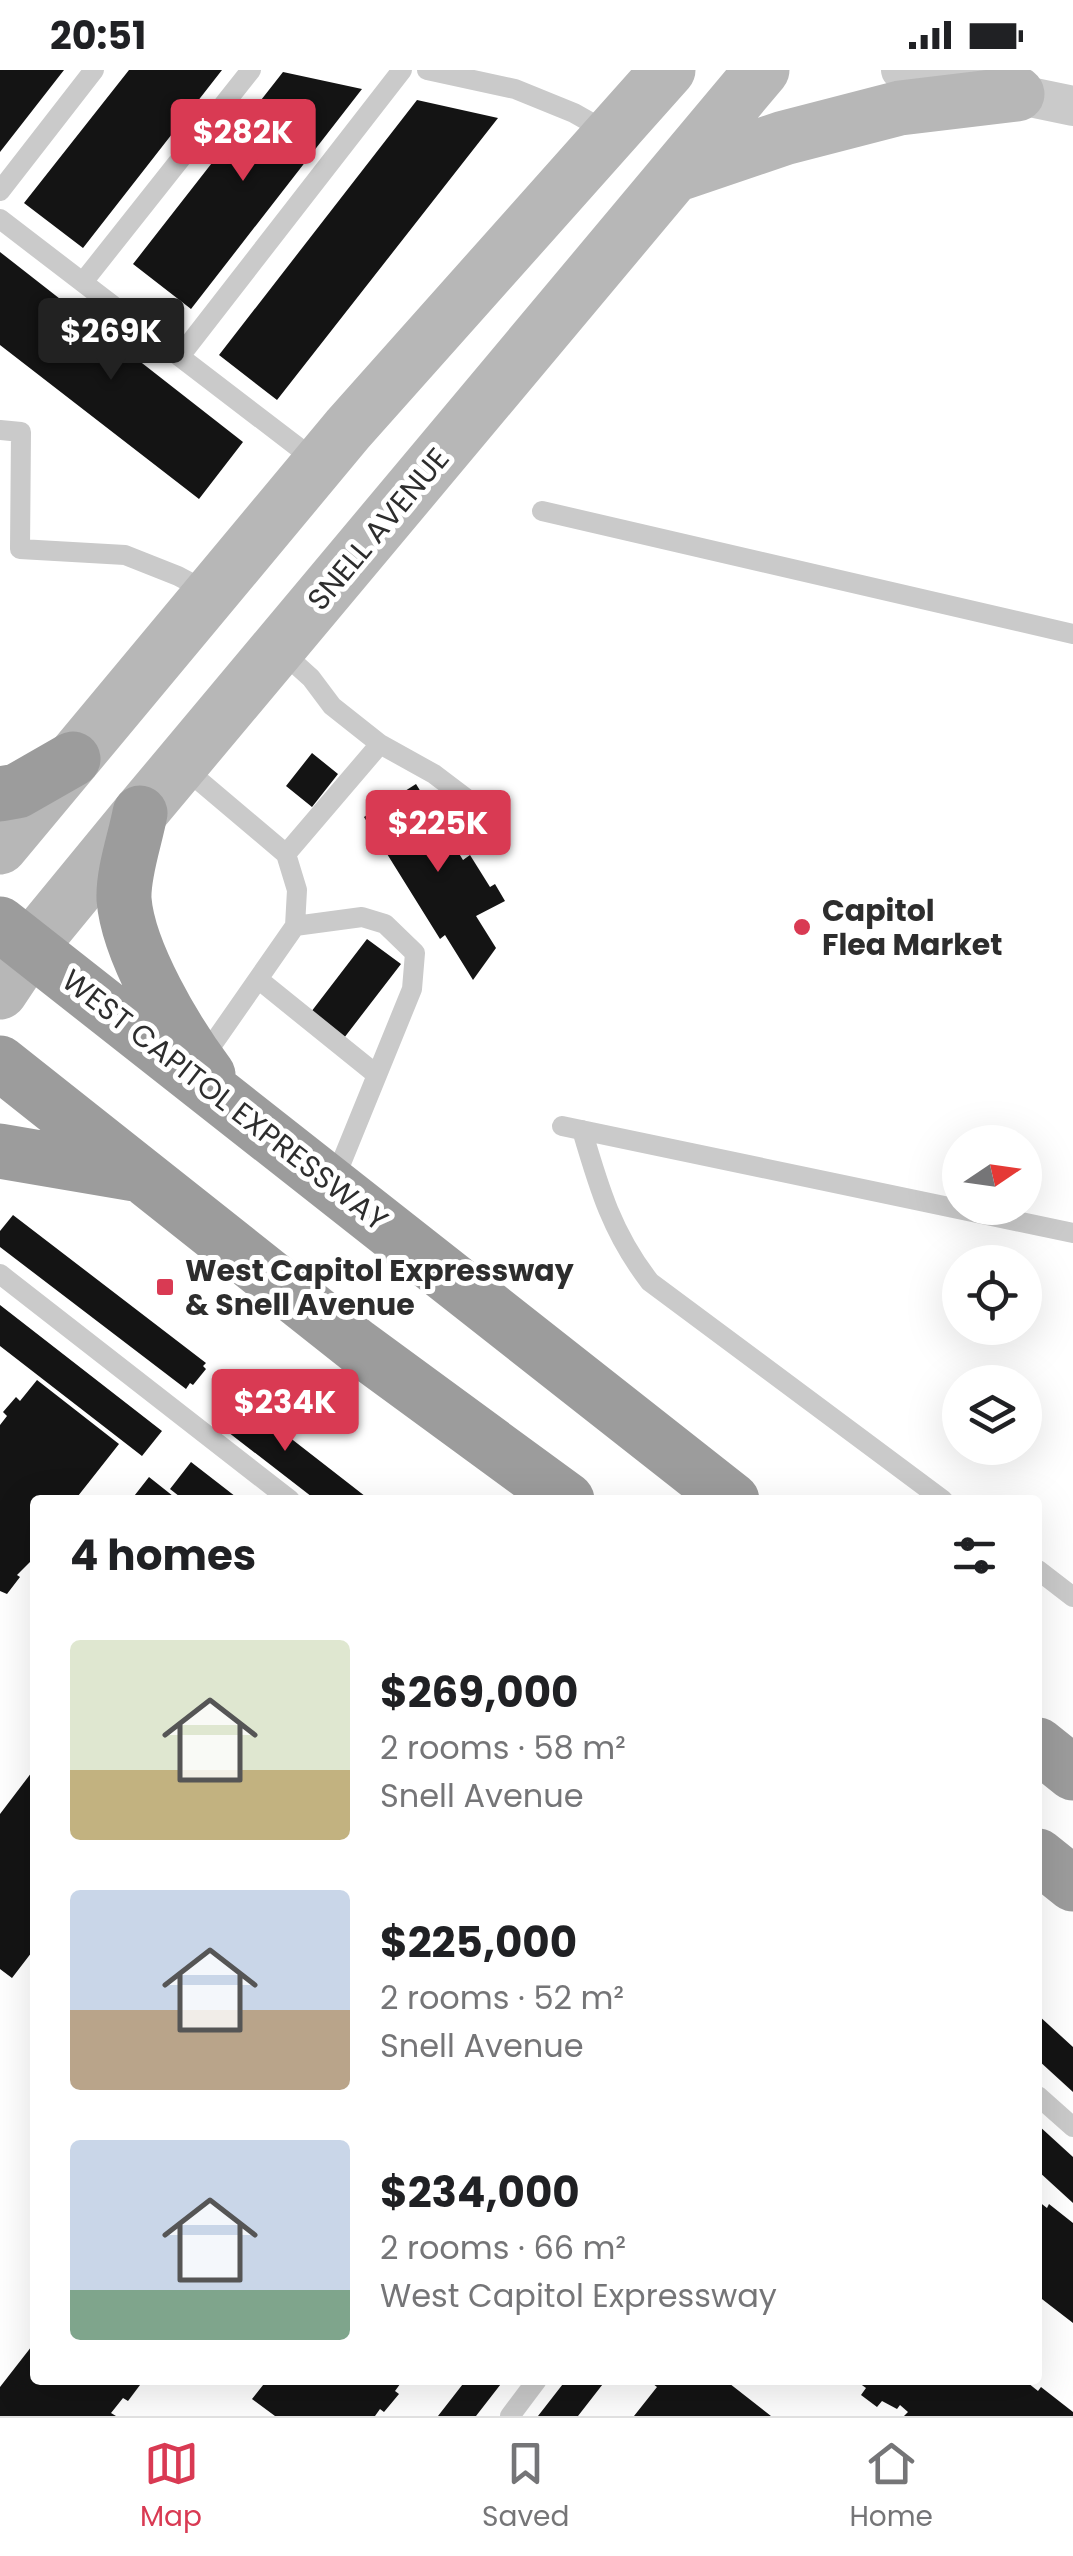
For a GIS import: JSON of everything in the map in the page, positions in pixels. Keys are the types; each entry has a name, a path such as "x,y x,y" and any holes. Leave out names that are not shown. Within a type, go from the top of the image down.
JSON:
{"highway":[{"path":"0,794 16,791 73,758"},
{"path":"140,813 124,895 130,933 146,972 215,1085"},
{"name":"WEST CAPITOL EXPRESSWAY","path":"15,936 215,1085 333,1184 726,1495"},
{"path":"0,1064 357,1346 561,1495"},
{"path":"0,1151 142,1175"},
{"path":"1042,1748 1073,1773"},
{"path":"1042,1859 1073,1884"}],"main road":[{"path":"0,847 319,463 668,70"},
{"name":"SNELL AVENUE","path":"0,992 15,936 140,813 762,70"},
{"path":"675,175 784,138 1000,82"}],"street":[{"path":"901,70 1000,82 1073,106"}],"lane":[{"path":"0,191 94,70"},
{"path":"83,282 251,70"},
{"path":"180,356 402,70"},
{"path":"427,70 514,89 574,113 612,134"},
{"path":"0,219 319,463"},
{"path":"0,430 21,432 20,550"},
{"path":"542,511 1073,634"},
{"path":"0,560 20,550 124,555 178,576 210,594"},
{"path":"279,648 311,678 332,706 380,744 434,774 496,821"},
{"path":"286,854 380,744"},
{"path":"180,765 286,854 297,890 295,926 258,979 215,1085"},
{"path":"295,926 362,918 385,924 415,953 412,988 333,1184"},
{"path":"258,979 377,1075"},
{"path":"936,1495 650,1282 630,1256 603,1204 572,1128 1073,1233"},
{"path":"0,1274 284,1495"},
{"path":"1042,1573 1073,1597"},
{"path":"1042,2100 1073,2127"},
{"path":"510,2416 533,2385"}],"building":[{"path":"0,70 64,70 0,152"},
{"path":"129,70 222,70 83,248 24,203"},
{"path":"283,72 362,89 191,309 133,264"},
{"path":"417,100 498,118 277,400 219,355"},
{"path":"0,252 243,442 199,499 0,345"},
{"path":"312,753 338,774 312,807 286,786"},
{"path":"416,784 463,860 470,855 490,887 495,884 505,901 476,916 496,948 473,980 445,935 440,939 364,817"},
{"path":"367,939 401,964 344,1038 311,1012"},
{"path":"13,1215 206,1363 206,1369 193,1385 190,1383 186,1389 0,1247 0,1231"},
{"path":"0,1305 162,1431 142,1456 0,1346"},
{"path":"37,1380 119,1444 79,1495 30,1495 30,1562 7,1594 0,1591 0,1425 7,1416 3,1412 16,1397 20,1401"},
{"path":"235,1395 364,1495 310,1495 215,1422"},
{"path":"191,1462 234,1495 178,1495 170,1489"},
{"path":"149,1477 172,1495 135,1495"},
{"path":"30,1775 30,1955 12,1978 0,1969 0,1814"},
{"path":"1042,2019 1073,2047 1073,2092 1042,2064"},
{"path":"1042,2129 1073,2157 1073,2203 1042,2175"},
{"path":"1042,2204 1047,2208 1049,2204 1073,2223 1073,2323 1042,2299"},
{"path":"30,2348 30,2385 140,2385 128,2401 123,2398 111,2413 116,2416 0,2416 0,2387"},
{"path":"263,2385 399,2385 395,2391 399,2394 384,2412 380,2409 375,2416 275,2416 252,2399"},
{"path":"462,2385 500,2385 476,2416 438,2416"},
{"path":"562,2385 602,2385 578,2416 538,2416"},
{"path":"654,2385 731,2385 771,2416 634,2416 657,2387"},
{"path":"862,2385 1030,2385 1038,2391 1041,2387 1073,2416 904,2416 908,2412 900,2405 897,2409 882,2401 877,2407 861,2395 866,2388"}],"place":[{"name":"Capitol Flea Market","path":"802,927"},
{"name":"West Capitol Expressway & Snell Avenue","path":"165,1287"}]}
